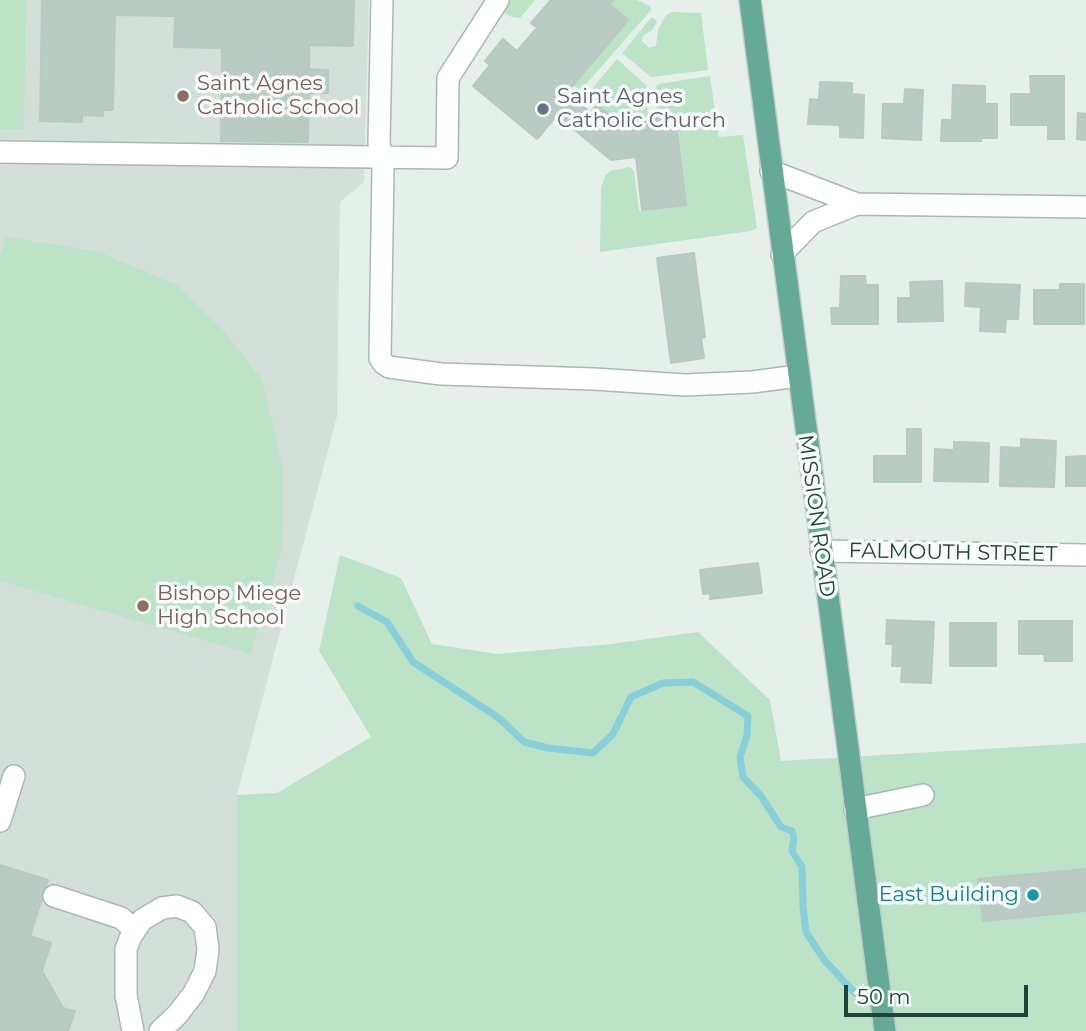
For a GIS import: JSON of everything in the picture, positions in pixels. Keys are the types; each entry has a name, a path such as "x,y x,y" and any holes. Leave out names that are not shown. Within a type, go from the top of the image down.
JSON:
{"main road":[{"name":"MISSION ROAD","path":"750,0 885,1031"}],"street":[{"path":"382,0 380,358 389,367 441,374 685,385 752,382 798,376"},
{"path":"0,152 382,163 447,158 448,78 498,0"},
{"path":"771,171 857,204 1086,207"},
{"path":"782,254 813,222 857,204"},
{"name":"FALMOUTH STREET","path":"821,551 1086,555"},
{"path":"0,821 14,776"},
{"path":"855,809 923,795"},
{"path":"54,896 121,918 135,930"},
{"path":"133,1031 124,972 126,949 142,920 162,908 177,906 192,912 205,927 208,949 205,971 194,993 160,1031"}],"shaded area":[{"name":"Bishop Miege High School","path":"0,0 369,0 364,182 340,202 337,416 237,795 237,1031 0,1031"}],"green space":[{"path":"0,0 26,0 24,129 0,129"},
{"path":"510,0 535,0 520,18 502,12"},
{"path":"613,0 637,0 650,6 651,10 580,91 573,85 627,20 609,4"},
{"path":"672,12 701,13 708,70 651,77 622,53 651,18 657,22 652,30 643,36 642,41 649,48 656,46 658,30 666,15"},
{"path":"617,59 646,85 648,118 617,122 597,104 600,100 591,90"},
{"path":"710,76 719,137 743,135 757,228 600,252 601,189 605,176 610,171 630,167 634,171 639,211 686,205 675,115 657,117 654,90 658,84"},
{"path":"6,237 99,252 177,285 224,331 262,380 283,467 282,549 251,654 0,581 0,255"},
{"path":"340,555 401,578 432,644 497,654 611,644 698,632 770,700 781,761 1086,743 1086,1031 237,1031 237,795 277,793 371,737 319,651"}],"building":[{"path":"42,0 354,0 353,46 309,45 309,69 328,70 328,93 309,93 308,142 221,141 222,48 174,47 175,16 115,15 113,110 103,110 103,116 82,115 82,122 40,121"},
{"name":"Saint Agnes Catholic Church","path":"551,0 613,0 609,4 628,20 568,91 590,113 597,104 617,122 675,115 686,205 642,210 636,157 611,160 557,115 537,139 473,86 490,65 485,61 503,39 517,51 537,28 531,23"},
{"path":"1030,76 1064,76 1064,139 1048,139 1048,125 1011,125 1011,94 1031,94"},
{"path":"820,82 852,83 852,94 864,95 863,138 840,137 840,125 808,124 810,99 819,100"},
{"path":"953,85 985,86 985,104 997,104 997,138 981,138 981,141 941,141 942,120 952,120"},
{"path":"905,89 923,90 921,140 882,138 883,104 904,104"},
{"path":"1078,113 1086,114 1086,140 1077,139"},
{"path":"694,253 705,337 701,338 704,358 671,363 657,258"},
{"path":"841,276 865,276 866,285 878,285 878,324 832,324 831,308 840,308"},
{"path":"942,281 943,321 898,322 898,298 911,298 910,282"},
{"path":"966,283 1020,285 1018,319 1006,319 1005,332 980,331 981,307 965,306"},
{"path":"1060,284 1084,284 1084,324 1034,324 1034,290 1060,290"},
{"path":"907,429 921,429 921,482 874,482 874,456 907,456"},
{"path":"1021,439 1056,441 1054,487 1000,486 1001,447 1021,448"},
{"path":"954,442 989,443 988,482 934,481 935,449 954,450"},
{"path":"1086,456 1086,486 1066,486 1066,457"},
{"path":"758,563 762,593 710,599 710,593 703,594 700,570"},
{"path":"887,620 934,622 931,683 901,682 902,666 892,666 893,644 886,644"},
{"path":"1019,621 1072,621 1072,661 1045,661 1044,654 1019,654"},
{"path":"950,623 996,623 996,666 950,666"},
{"path":"0,865 48,880 30,936 51,943 42,971 63,1008 75,1011 68,1031 0,1031"},
{"name":"East Building","path":"1086,869 1086,911 983,921 978,879"}],"waterway":[{"path":"358,606 387,622 413,662 499,718 524,742 548,748 593,753 613,734 631,697 663,683 693,682 748,716 747,735 740,757 743,777 761,796 781,827 792,831 792,851 802,867 806,932 825,961 855,993"}],"place":[{"name":"Saint Agnes Catholic School","path":"183,96"},
{"name":"Saint Agnes Catholic Church","path":"543,109"},
{"name":"Bishop Miege High School","path":"143,606"},
{"name":"East Building","path":"1033,895"}]}
